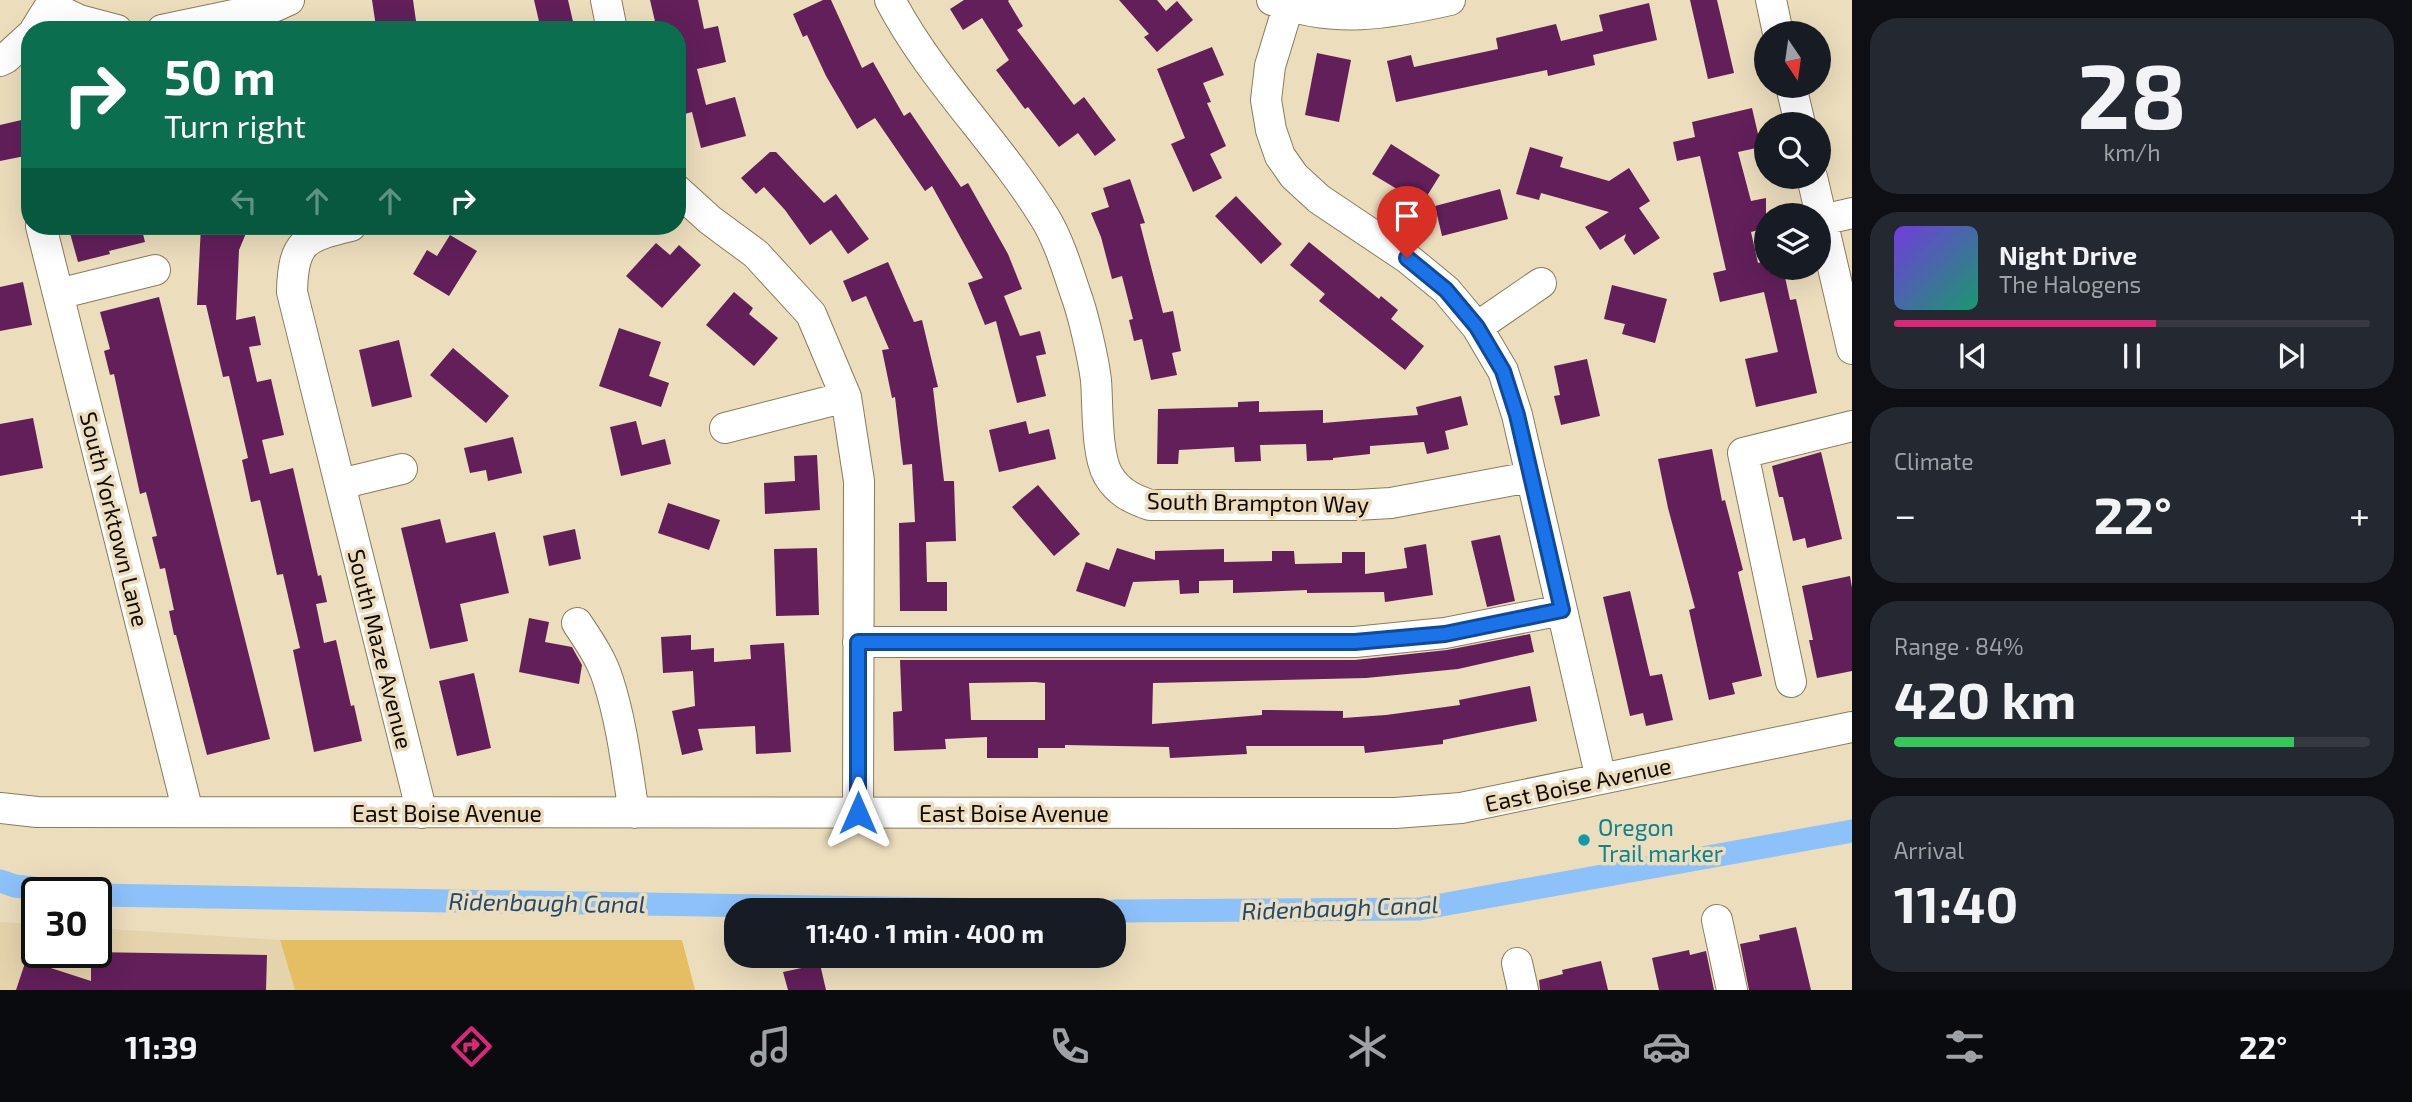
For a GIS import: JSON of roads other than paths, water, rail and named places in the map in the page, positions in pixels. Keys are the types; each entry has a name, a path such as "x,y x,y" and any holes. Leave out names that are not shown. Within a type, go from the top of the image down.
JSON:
{"street":[{"path":"205,21 276,6 289,0"},
{"path":"606,0 610,21"},
{"name":"South Brampton Way","path":"890,0 943,84 996,147 1046,220 1077,295 1096,377 1104,466 1116,487 1132,499 1150,505 1356,505 1426,498 1530,477"},
{"path":"1450,0 1368,16 1327,15 1280,3 1266,100 1271,130 1280,156 1294,176 1319,199 1407,258 1446,290 1477,327 1503,371 1517,415 1601,779"},
{"path":"1770,0 1775,21"},
{"path":"45,12 83,21"},
{"path":"0,61 21,44"},
{"path":"686,198 710,220 757,254 811,314 846,397 859,481 858,813"},
{"path":"1831,218 1852,213"},
{"name":"South Yorktown Lane","path":"43,235 188,812"},
{"name":"South Maze Avenue","path":"318,235 302,244 292,265 292,292 422,813"},
{"path":"1831,259 1852,349"},
{"path":"58,293 155,270"},
{"path":"1477,327 1541,283"},
{"path":"725,428 846,397"},
{"path":"1791,682 1743,453 1852,426"},
{"path":"340,484 402,469"},
{"path":"858,642 1355,642 1445,634 1562,610"},
{"path":"577,623 608,679 624,747 634,813"},
{"name":"East Boise Avenue","path":"0,808 37,812 1395,813 1461,808 1852,727"},
{"path":"1717,920 1732,990"}],"waterway":[{"name":"Ridenbaugh Canal","path":"1126,911 1419,909 1852,831"},
{"name":"Ridenbaugh Canal","path":"0,881 21,887"},
{"name":"Ridenbaugh Canal","path":"112,895 724,905"}],"place":[{"name":"Oregon Trail marker","path":"1584,840"}]}
